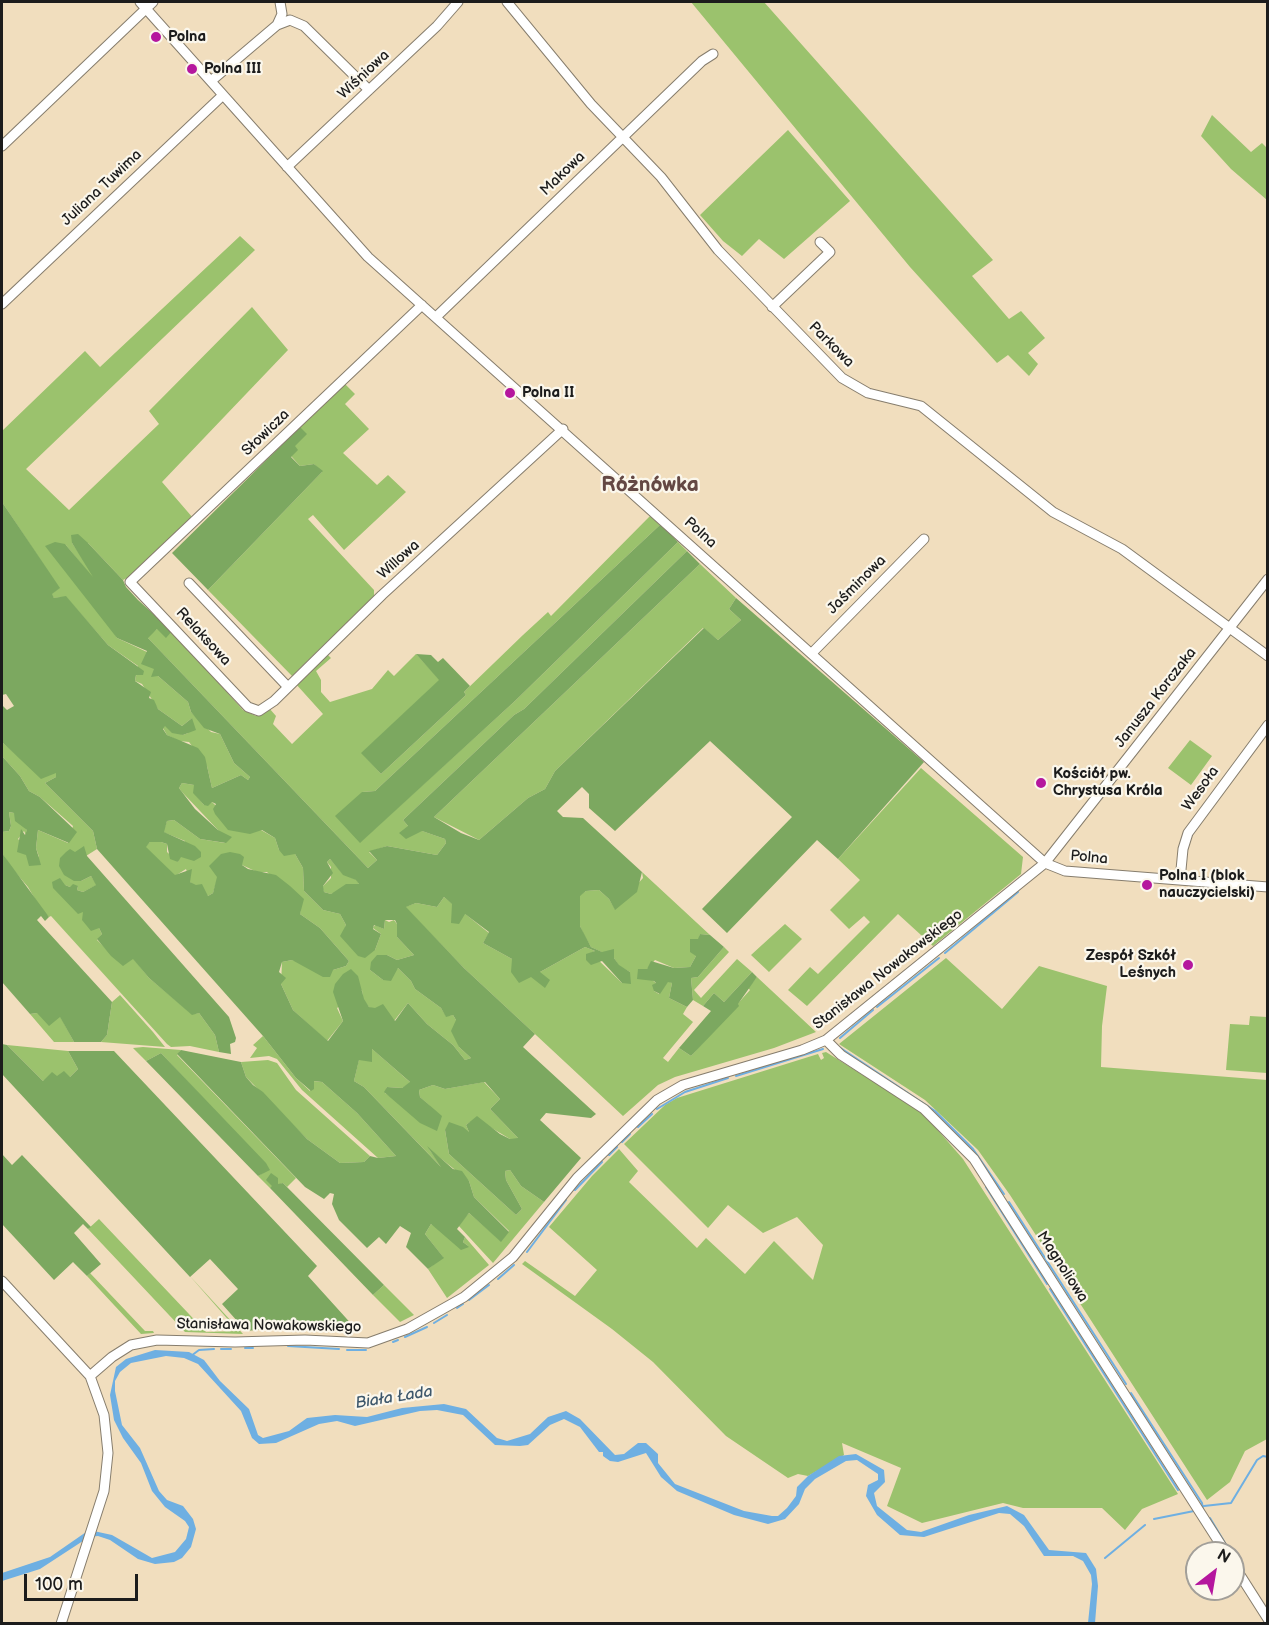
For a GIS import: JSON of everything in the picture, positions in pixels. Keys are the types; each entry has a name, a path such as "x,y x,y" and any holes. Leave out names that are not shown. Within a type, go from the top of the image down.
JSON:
{"street":[{"path":"277,25 282,14 280,2"},
{"name":"Wiśniowa","path":"287,167 445,19 458,2"},
{"name":"Parkowa","path":"507,2 569,79 661,177 718,250 848,382 868,393 921,406 1053,512 1122,549 1268,657"},
{"path":"2,146 146,4"},
{"name":"Polna","path":"146,4 223,95 361,250 1045,863 1065,871 1268,886"},
{"path":"211,81 277,25 287,20 302,24 369,90"},
{"name":"Makowa","path":"436,317 702,61 713,54"},
{"name":"Juliana Tuwima","path":"2,304 223,95"},
{"path":"772,307 830,252 820,242"},
{"name":"Słowicza","path":"130,582 422,305"},
{"name":"Willowa","path":"255,711 267,706 382,595 563,429"},
{"name":"Jaśminowa","path":"812,653 924,539"},
{"name":"Janusza Korczaka","path":"1045,863 1268,579"},
{"name":"Relaksowa","path":"130,582 244,704 255,711"},
{"path":"189,583 287,686"},
{"name":"Wesoła","path":"1180,880 1183,849 1188,833 1268,725"},
{"name":"Stanisława Nowakowskiego","path":"90,1376 121,1351 144,1341 305,1340 350,1344 387,1338 436,1315 496,1273 527,1242 577,1178 638,1117 669,1092 826,1040 1045,863"},
{"name":"Magnoliowa","path":"826,1040 841,1055 924,1108 974,1159 1218,1541"},
{"path":"2,1281 90,1376 104,1415 108,1453 104,1491 61,1623"},
{"path":"1245,1583 1268,1619"}],"green space":[{"path":"691,2 764,2 993,260 972,276 1009,319 1021,311 1045,338 1028,353 1038,364 1029,376 1008,355 997,363 910,267"},
{"path":"1212,115 1251,152 1262,143 1267,148 1267,200 1231,169 1201,136"},
{"path":"788,130 850,201 784,259 759,239 742,256 723,241 700,215"},
{"path":"240,236 255,250 26,469 69,510 159,424 149,411 252,307 288,350 162,482 193,518 129,577 123,580 88,543 72,543 95,577 92,577 65,544 117,638 147,652 158,676 188,702 191,712 211,732 220,734 234,763 250,777 248,780 241,775 212,788 207,766 189,742 179,741 167,735 163,728 165,725 183,735 188,733 192,718 182,726 158,709 142,684 135,681 138,666 108,645 66,597 54,598 51,594 59,588 2,502 2,431 85,351 100,367"},
{"path":"344,383 355,394 345,404 369,429 343,453 377,485 388,475 406,492 344,550 313,515 308,519 374,590 374,596 292,676 208,590 322,472 314,464 300,466 291,456 300,427"},
{"path":"300,427 307,434 295,446 298,450 291,457 300,466 314,464 323,471 208,590 172,553"},
{"path":"2,502 60,588 52,594 54,598 66,596 108,645 144,671 143,675 136,675 135,681 151,692 149,698 154,700 158,709 182,726 192,718 196,730 183,735 172,733 165,726 163,729 167,735 198,748 205,757 212,788 241,775 248,780 250,777 234,763 220,734 204,728 191,712 188,702 158,676 151,677 154,669 141,664 147,651 117,638 45,546 55,542 65,544 93,577 72,543 71,535 78,534 88,543 123,580 138,600 172,631 166,638 157,629 148,638 368,868 377,860 369,851 387,846 437,855 446,843 445,839 422,831 406,839 399,833 408,826 403,820 514,715 524,709 687,551 700,564 434,817 461,833 479,840 528,798 545,789 555,771 704,628 718,640 741,620 729,609 736,598 924,762 838,859 817,840 727,933 702,909 792,817 710,741 615,831 589,808 589,794 582,787 557,811 563,817 583,818 642,872 637,892 615,910 609,899 599,890 586,891 580,896 580,926 591,947 602,952 614,949 614,958 619,965 630,972 631,984 622,983 602,961 591,965 586,960 586,954 595,951 585,947 540,972 550,980 545,988 531,977 519,983 511,972 512,959 483,943 489,932 465,914 459,924 451,923 452,904 444,897 437,907 416,903 406,907 464,968 535,1034 523,1047 596,1114 591,1118 546,1113 540,1120 581,1158 544,1202 521,1186 510,1170 505,1171 506,1180 522,1209 516,1215 449,1154 445,1130 449,1122 469,1132 466,1125 477,1116 500,1134 510,1139 518,1138 490,1109 500,1099 485,1082 445,1089 433,1085 419,1090 420,1097 442,1116 437,1131 420,1123 384,1092 387,1087 402,1088 410,1082 372,1049 372,1062 359,1060 354,1081 364,1087 441,1167 427,1146 453,1169 462,1171 469,1181 474,1197 509,1232 501,1242 469,1213 457,1229 465,1237 463,1242 469,1247 461,1250 431,1224 425,1234 444,1258 428,1269 406,1247 411,1233 400,1226 386,1244 379,1237 367,1248 339,1220 332,1204 334,1194 330,1193 324,1199 305,1187 177,1054 181,1050 241,1062 246,1077 253,1085 263,1092 307,1139 340,1163 364,1162 370,1156 378,1158 396,1156 357,1113 322,1082 314,1081 314,1089 311,1091 296,1078 263,1036 97,849 93,831 45,783 56,777 56,773 41,779 2,742 2,705 7,710 14,706 6,694 2,695","holes":["182,783 194,785 193,793 204,805 208,806 212,802 216,804 213,809 215,814 228,830 250,834 262,830 275,838 284,856 295,854 303,868 304,891 323,910 340,914 346,925 340,936 358,956 365,958 375,950 381,934 373,929 374,925 384,929 385,920 395,920 397,937 414,955 397,960 387,955 377,955 371,962 370,970 383,980 391,981 398,968 411,981 415,989 441,1008 446,1017 453,1015 456,1020 451,1031 459,1047 471,1058 465,1060 453,1045 427,1024 408,1003 395,1021 383,1004 375,1008 369,1007 364,999 358,976 351,969 343,974 335,984 333,992 343,1021 328,1041 293,1010 281,984 286,978 279,972 282,962 292,960 323,977 330,977 333,970 346,966 349,961 320,928 300,914 304,899 276,875 248,869 242,865 244,857 240,854 230,852 221,854 209,866 217,877 213,893 208,896 202,884 196,885 190,882 192,869 175,875 146,847 150,842 167,844 170,859 178,862 181,857 194,861 201,857 201,852 195,846 164,832 167,821 174,820 200,839 226,843 232,837 218,830 195,809 179,788","330,859 343,875 356,880 359,884 346,884 331,894 324,892 323,886 333,873 327,862"]},
{"path":"651,515 661,524 375,791 362,792 360,842 515,701 678,542 687,551 524,709 514,715 403,820 408,826 445,839 446,843 437,855 387,846 369,852 377,860 368,868 147,637 157,629 172,631 243,710 256,716 269,708 276,716 273,724 292,744 323,714 295,683 326,653 331,658 316,671 321,680 321,692 330,702 372,689 388,670 394,676 416,654 440,680 362,753 381,774 466,695 464,692 523,635 548,612 551,616"},
{"path":"661,524 678,542 515,701 360,843 335,816 362,792 375,791"},
{"path":"700,564 736,598 729,609 741,620 718,640 703,628 555,771 545,789 528,798 479,840 434,817"},
{"path":"416,654 431,655 438,662 443,658 470,686 464,692 466,695 381,774 361,753 439,680"},
{"path":"1190,740 1212,756 1191,785 1168,768"},
{"path":"2,742 19,757 56,773 56,777 45,783 93,831 97,849 86,856 81,881 91,876 97,885 83,892 77,890 78,886 65,885 99,928 102,934 97,940 123,965 133,958 149,978 192,1014 199,1013 215,1035 219,1052 190,1046 171,1047 167,1044 51,916 49,917 41,909 28,887 11,867 2,853 2,832 9,831 11,826 9,812 14,813 27,830 26,835 24,831 18,839 39,857 36,848 38,830 68,843 73,826 40,797 29,791 20,776 2,756"},
{"path":"2,756 20,776 29,791 40,797 77,832 69,843 38,830 36,848 41,865 29,866 26,855 17,852 21,829 25,835 27,830 15,821 14,813 9,812 11,826 9,831 2,832"},
{"path":"921,768 1023,857 1021,874 933,946 898,914 807,1006 788,990 810,967 818,974 870,922 864,916 849,929 830,910 860,880 838,859"},
{"path":"182,783 194,785 194,793 204,805 212,802 242,831 261,830 275,838 279,850 295,854 303,868 304,891 323,910 340,914 346,925 344,931 375,950 381,934 373,928 375,925 384,929 385,920 389,922 394,920 397,924 397,937 414,955 397,960 387,955 370,970 383,980 398,968 411,981 415,989 441,1008 446,1016 453,1015 456,1020 459,1047 471,1058 465,1060 453,1045 427,1024 408,1003 394,1021 369,1007 363,1000 362,990 337,1008 343,1021 327,1041 293,1010 281,984 282,962 292,960 333,970 346,966 349,961 320,928 300,914 301,906 267,872 257,872 242,865 218,877 213,893 208,896 190,882 186,869 175,876 145,847 150,842 167,844 167,852 178,862 185,841 163,832 167,821 174,820 200,839 225,843 218,830 179,788"},
{"path":"84,846 87,856 229,1017 236,1038 235,1042 230,1044 231,1054 219,1052 215,1035 199,1013 192,1015 149,978 133,959 123,966 111,956 97,939 102,934 99,928 91,931 82,920 83,912 78,914 53,888 52,882 60,878 65,885 70,887 73,884 78,886 77,890 83,892 96,885 91,876 81,881 74,881 64,875 59,866 60,858 66,852 70,849 75,852"},
{"path":"2,853 49,917 45,921 41,916 37,920 112,1002 107,1035 101,1042 74,1042 60,1017 49,1026 37,1013 30,1014 2,982"},
{"path":"330,859 343,874 357,880 359,884 331,894 324,892 322,887 331,878 331,867 327,862"},
{"path":"642,872 710,935 700,934 696,956 690,967 674,968 655,960 647,969 638,969 656,983 654,991 659,994 668,981 672,983 669,998 687,1007 683,1014 693,1022 663,1058 668,1062 679,1048 691,1056 750,990 748,988 757,977 816,1032 774,1048 675,1077 658,1085 623,1116 464,968 405,907 416,903 437,907 444,897 489,933 483,943 512,959 540,972 585,947 595,951 591,953 622,983 630,972 619,966 614,958 591,947 584,935 580,926 580,895 586,891 599,890 609,899 615,909 643,878"},
{"path":"785,924 802,939 769,972 751,955"},
{"path":"700,934 710,935 724,947 698,977 691,978 693,1000 687,1007 669,998 672,983 668,982 660,994 654,991 652,985 656,983 654,981 637,979 638,969 647,969 651,961 674,968 690,967 696,956 690,952 690,939 698,939"},
{"path":"724,947 729,952 694,990 701,998 737,959 752,972 724,1002 714,993 703,1006 693,1000 691,978 698,977"},
{"path":"946,958 1002,1009 1039,966 1107,986 1102,1026 1101,1067 1267,1080 1267,1439 1245,1451 1230,1482 1207,1500 1010,1195 978,1150 925,1100 839,1044"},
{"path":"752,972 757,977 738,1004 739,1006 691,1056 679,1048 711,1011 703,1006 714,993 724,1002"},
{"path":"120,995 165,1047 101,1042 107,1035 112,1002"},
{"path":"30,1014 60,1016 74,1042 54,1042"},
{"path":"1250,1016 1267,1017 1267,1073 1226,1070 1230,1024 1249,1025"},
{"path":"263,1036 296,1078 310,1091 313,1081 322,1082 357,1113 396,1156 378,1158 302,1090 277,1059 269,1056 250,1058 257,1048 253,1045"},
{"path":"2,1044 7,1045 43,1081 52,1072 57,1076 64,1071 70,1077 78,1069 68,1051 114,1051 317,1266 308,1276 355,1328 352,1331 277,1328 246,1331 222,1304 238,1289 210,1259 190,1277 2,1074"},
{"path":"7,1045 68,1051 78,1069 70,1077 57,1076 43,1081"},
{"path":"133,1048 181,1050 177,1055 296,1178 287,1187 283,1183 270,1188 258,1176 269,1169 161,1053 146,1061"},
{"path":"371,1048 411,1083 402,1088 387,1087 385,1093 396,1100 430,1106 420,1097 419,1090 433,1085 445,1089 484,1082 500,1099 490,1109 519,1139 510,1139 490,1127 470,1122 466,1125 469,1132 445,1130 449,1154 516,1215 522,1209 506,1180 505,1171 510,1170 521,1186 544,1202 493,1263 458,1225 469,1213 501,1241 509,1231 474,1197 469,1181 429,1149 445,1171 364,1087 354,1081 359,1059"},
{"path":"826,1052 922,1112 963,1159 1178,1494 1142,1509 1125,1530 1102,1508 1023,1508 1003,1503 922,1523 887,1506 901,1468 842,1443 844,1455 838,1459 808,1476 798,1474 788,1478 726,1436 653,1362 612,1329 522,1264 525,1261 575,1296 597,1270 549,1227 592,1176 619,1149 638,1171 629,1182 697,1248 706,1238 745,1274 774,1241 813,1280 823,1245 797,1217 763,1233 728,1205 708,1228 624,1144 665,1105 677,1098 818,1054 821,1060 824,1058 822,1053"},
{"path":"161,1053 266,1163 270,1170 258,1176 146,1061"},
{"path":"268,1060 277,1063 296,1090 370,1156 364,1162 340,1163 307,1139 246,1077 241,1062"},
{"path":"2,1154 12,1165 22,1155 91,1227 88,1229 83,1224 74,1233 101,1264 87,1276 73,1262 54,1280 2,1224"},
{"path":"271,1173 278,1178 278,1184 283,1183 384,1285 373,1295 270,1188 272,1186 266,1180"},
{"path":"99,1219 206,1332 238,1331 189,1275 243,1334 185,1332 88,1229"},
{"path":"431,1224 468,1246 463,1242 465,1237 489,1265 447,1298 428,1269 443,1257 425,1234"},
{"path":"90,1273 145,1331 154,1333 141,1334 87,1276"},
{"path":"384,1285 414,1315 400,1322 373,1295"}],"water":[{"path":"155,1350 189,1352 204,1360 220,1381 249,1409 258,1435 263,1438 289,1431 307,1418 335,1415 367,1417 402,1408 444,1404 466,1409 497,1438 507,1441 530,1434 548,1417 566,1411 580,1419 615,1455 624,1454 638,1443 646,1443 658,1454 658,1463 675,1484 744,1511 772,1516 778,1516 787,1508 796,1496 797,1487 808,1476 839,1456 856,1454 884,1470 885,1482 874,1493 877,1506 907,1530 921,1532 969,1515 1007,1506 1024,1515 1049,1550 1086,1553 1096,1569 1098,1586 1095,1623 1088,1623 1092,1584 1091,1575 1083,1561 1073,1556 1044,1556 1024,1526 1010,1514 999,1513 924,1537 900,1535 877,1515 866,1496 868,1485 878,1480 878,1474 857,1460 846,1461 815,1479 805,1489 799,1504 785,1519 768,1524 734,1515 677,1491 661,1477 646,1453 618,1462 610,1461 603,1456 603,1452 599,1452 580,1427 564,1419 550,1425 528,1445 520,1446 495,1445 463,1415 437,1410 420,1411 355,1426 337,1421 319,1424 276,1443 259,1444 252,1438 241,1411 198,1364 184,1358 166,1356 131,1363 120,1372 115,1381 115,1391 122,1425 140,1448 159,1491 167,1500 183,1506 193,1519 196,1529 191,1547 182,1558 174,1562 155,1564 138,1559 110,1540 98,1536 89,1537 40,1569 2,1581 2,1573 50,1557 89,1530 112,1535 152,1558 175,1552 186,1539 189,1527 185,1521 165,1507 152,1491 141,1463 123,1438 114,1420 110,1395 116,1367 126,1359"}],"waterway":[{"path":"945,953 1018,892"},
{"path":"877,1007 939,958"},
{"path":"840,1038 873,1010"},
{"path":"839,1047 935,1111 973,1149 1004,1194"},
{"path":"736,1076 823,1049"},
{"path":"657,1109 685,1092 728,1078"},
{"path":"638,1127 652,1114"},
{"path":"622,1142 630,1134"},
{"path":"609,1155 617,1147"},
{"path":"575,1190 602,1162"},
{"path":"986,1187 1047,1284"},
{"path":"527,1252 566,1200"},
{"path":"1009,1202 1126,1384"},
{"path":"498,1279 514,1265"},
{"path":"469,1300 489,1285"},
{"path":"1050,1289 1178,1490"},
{"path":"457,1308 463,1304"},
{"path":"434,1323 447,1315"},
{"path":"405,1337 427,1327"},
{"path":"393,1342 398,1340"},
{"path":"288,1346 339,1349"},
{"path":"245,1348 253,1348"},
{"path":"191,1356 199,1350 214,1349"},
{"path":"221,1349 231,1349"},
{"path":"347,1350 366,1350"},
{"path":"1131,1393 1202,1503 1203,1510"},
{"path":"1204,1506 1231,1503 1257,1460 1263,1456 1268,1457"},
{"path":"1154,1519 1194,1511"},
{"path":"1210,1518 1224,1541"},
{"path":"1105,1558 1145,1525"}],"place":[{"name":"Polna","path":"156,37"},
{"name":"Polna III","path":"192,69"},
{"name":"Polna II","path":"510,393"},
{"name":"Kościół pw. Chrystusa Króla","path":"1041,783"},
{"name":"Polna I (blok nauczycielski)","path":"1147,885"},
{"name":"Zespół Szkół Leśnych","path":"1188,965"}],"district":[{"name":"Różnówka","path":"650,486"}],"water label":[{"name":"Biała Łada","path":"394,1398"}]}
